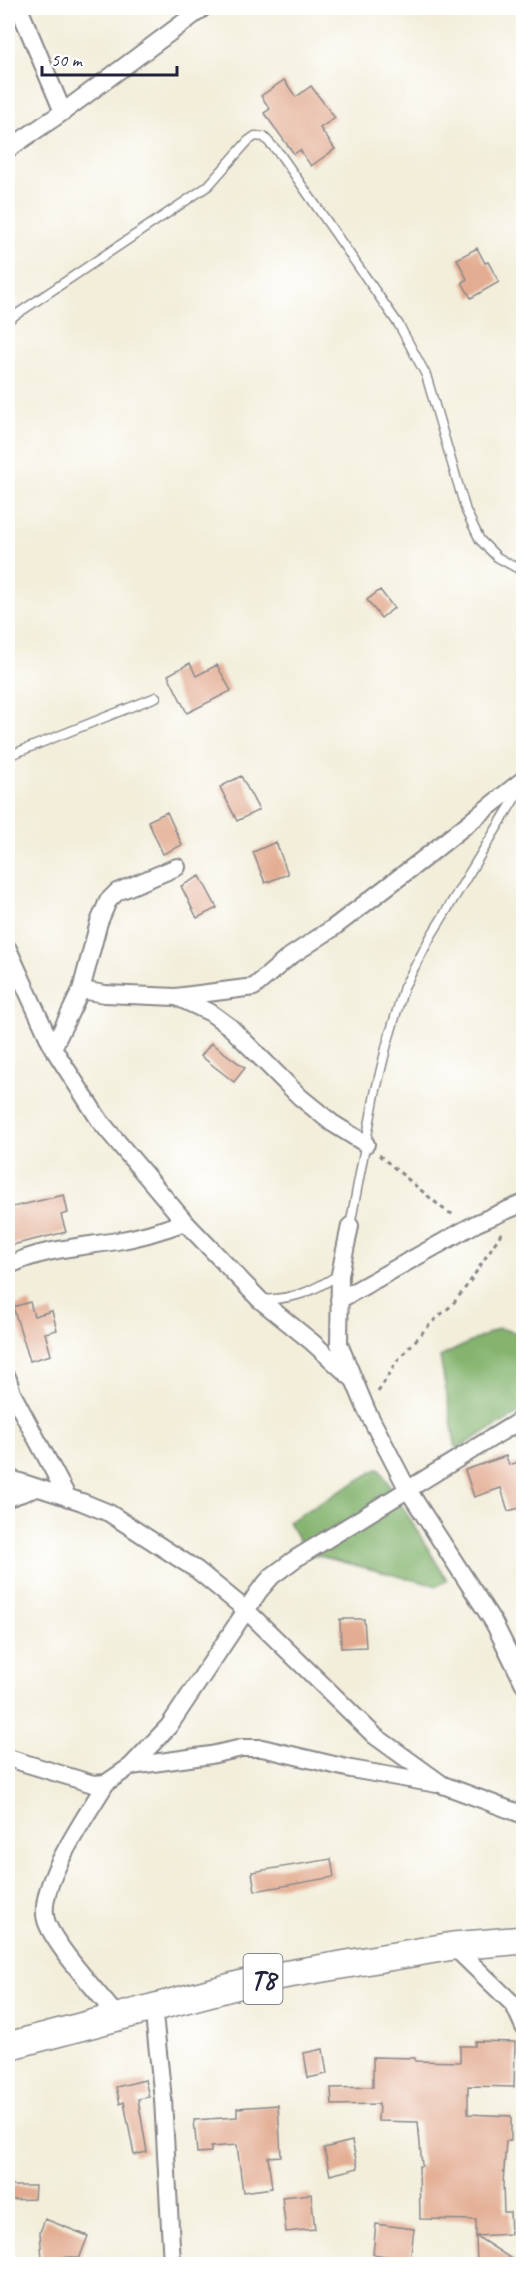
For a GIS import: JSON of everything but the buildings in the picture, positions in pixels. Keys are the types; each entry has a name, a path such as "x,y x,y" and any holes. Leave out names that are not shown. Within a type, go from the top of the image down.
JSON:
{"highway":[{"name":"T8","path":"11,2042 265,1978 453,1946 524,1940"}],"street":[{"path":"19,8 63,112"},
{"path":"8,149 63,112 203,8"},
{"path":"81,990 105,994 176,997 254,987 289,957 333,928 524,779"},
{"path":"53,1048 81,990 99,922 108,901 117,892 177,867"},
{"path":"8,948 53,1048 100,1120 185,1222 260,1300 354,1380"},
{"path":"176,997 211,1013 308,1104 332,1123 366,1144"},
{"path":"339,1300 477,1223 521,1204"},
{"path":"8,1266 25,1257 121,1240 185,1222"},
{"path":"350,1226 340,1274 339,1344 367,1411 408,1490 494,1623 524,1684"},
{"path":"8,1379 12,1393 68,1498"},
{"path":"117,2016 55,1938 46,1921 44,1904 48,1886 106,1783 131,1766 169,1726 258,1591 272,1576 524,1418"},
{"path":"8,1478 109,1513 197,1570 246,1610 375,1736 443,1785"},
{"path":"8,1498 37,1488"},
{"path":"131,1766 211,1755 242,1748 262,1748 443,1785 524,1815"},
{"path":"8,1758 93,1784 106,1783"},
{"path":"453,1946 514,2005 524,2027"},
{"path":"153,2006 163,2099 172,2265"}],"lane":[{"path":"8,320 208,186 248,141 255,136 264,137 280,154 340,238 399,326 426,375 466,512 480,540 497,556 524,572"},
{"path":"8,756 156,697"},
{"path":"350,1226 387,1044 404,987 431,936 524,784"},
{"path":"260,1300 289,1299 312,1291 340,1274"}],"path":[{"path":"366,1144 447,1212 477,1223"},
{"path":"367,1411 398,1360 431,1323 452,1305 470,1283 521,1204"}],"green space":[{"path":"499,1328 520,1334 524,1340 523,1411 456,1449 440,1357"},
{"path":"379,1468 447,1580 437,1586 307,1553 288,1522"}]}
